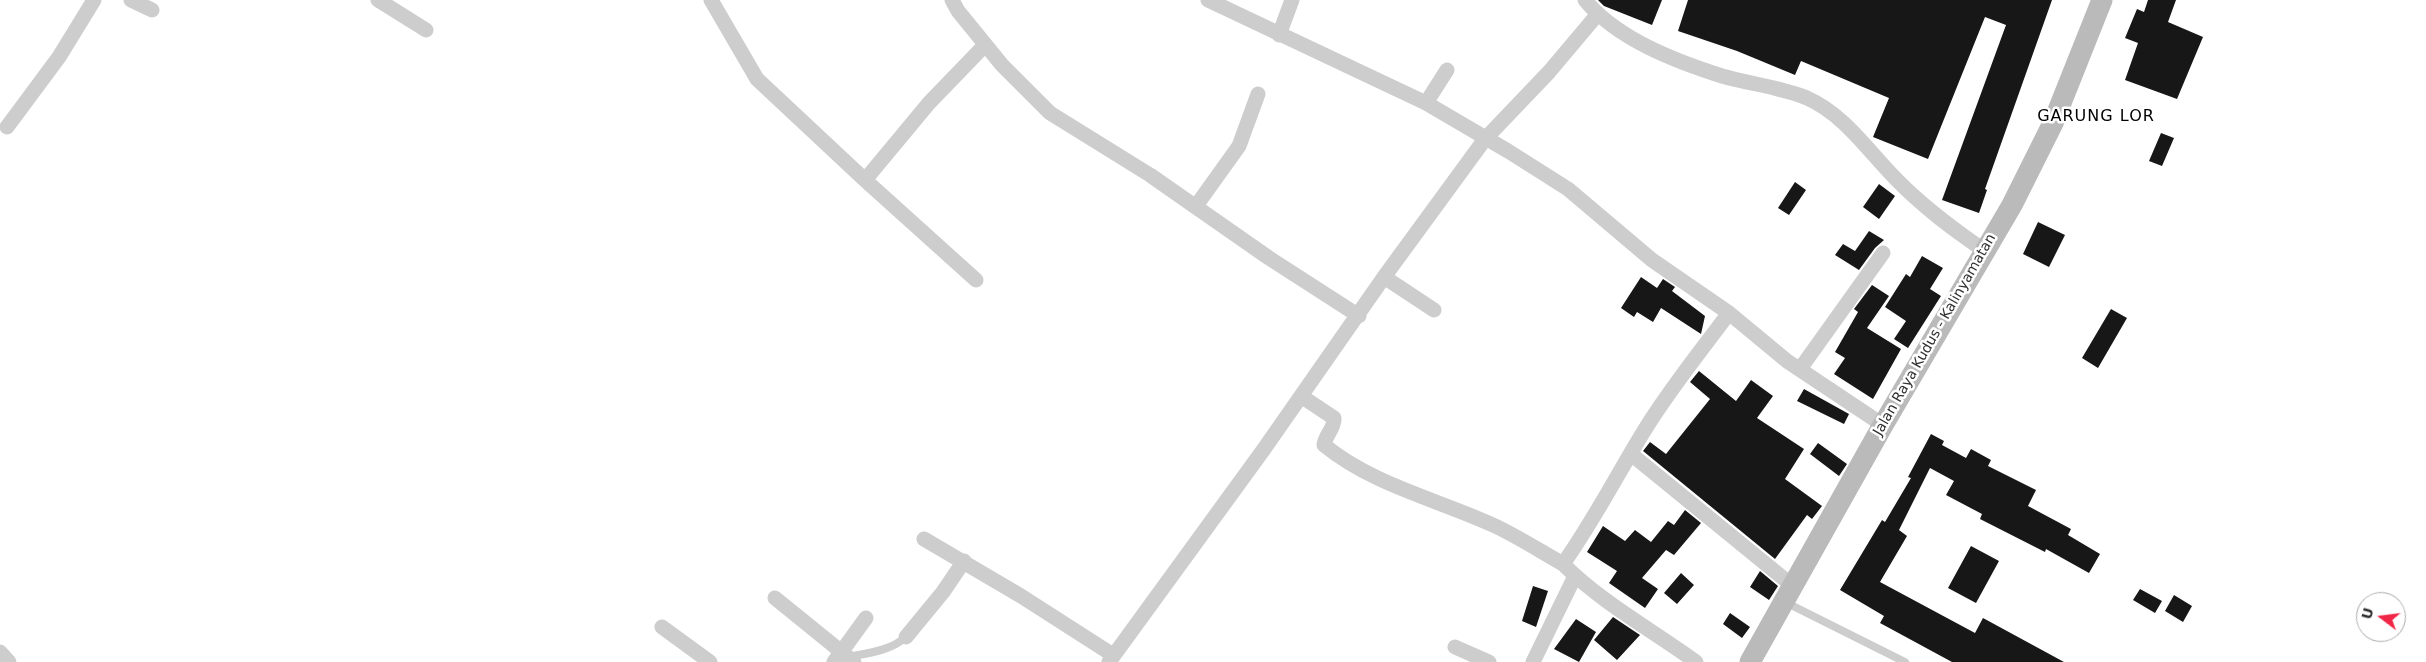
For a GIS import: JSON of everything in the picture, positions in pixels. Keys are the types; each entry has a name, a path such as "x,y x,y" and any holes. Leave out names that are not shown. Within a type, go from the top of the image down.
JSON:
{"main road":[{"name":"Jalan Raya Kudus - Kalinyamatan","path":"1750,662 1883,425 2012,205 2045,139 2102,0"}],"street":[{"path":"7,127 59,58 94,0"},
{"path":"131,0 152,10"},
{"path":"378,0 426,30"},
{"path":"711,0 757,79 976,280"},
{"path":"952,0 985,44 1050,113 1196,206 1359,316"},
{"path":"1208,0 1426,103 1568,190 1652,260 1729,314 1800,369 1883,425"},
{"path":"1279,35 1292,0"},
{"path":"1585,0 1597,15 1655,51 1723,76 1767,86 1808,99 1846,124 1896,180 1937,217 1984,251"},
{"path":"924,539 964,561 1112,659 1359,316 1384,277 1486,139 1549,72 1597,15"},
{"path":"865,180 929,103 985,44"},
{"path":"1426,103 1447,70"},
{"path":"1196,206 1239,146 1258,94"},
{"path":"1800,369 1883,253"},
{"path":"1384,277 1434,310"},
{"path":"1563,564 1676,382 1729,314"},
{"path":"1301,396 1334,418 1334,423 1324,440 1324,445 1331,450 1361,469 1405,491 1494,525 1563,564 1575,576 1696,662"},
{"path":"1631,454 1789,595"},
{"path":"906,637 943,592 964,561"},
{"path":"1532,662 1575,576"},
{"path":"775,598 844,658 866,618"},
{"path":"662,627 710,662"},
{"path":"1455,646 1489,662"},
{"path":"0,652 9,662"}],"lane":[{"path":"1789,595 1906,662"},
{"path":"844,658 886,649 898,644 906,637"}],"building":[{"path":"1598,0 1662,0 1652,25 1604,6"},
{"path":"1688,0 2052,0 1985,189 1987,190 1979,213 1942,200 2006,25 1985,17 1928,159 1873,137 1889,98 1801,61 1795,75 1737,51 1678,31"},
{"path":"2148,0 2176,0 2168,22 2203,37 2177,99 2125,80 2138,43 2125,38 2137,9 2144,12"},
{"path":"2161,133 2174,138 2162,166 2149,161"},
{"path":"1795,182 1806,190 1789,215 1778,208"},
{"path":"1879,184 1895,196 1879,219 1863,207"},
{"path":"2038,222 2065,235 2049,267 2023,254"},
{"path":"1869,231 1884,240 1875,248 1859,270 1835,255 1843,244 1855,251"},
{"path":"1922,256 1943,268 1930,289 1941,296 1908,348 1894,339 1906,321 1885,307 1906,274 1910,277"},
{"path":"1641,277 1657,288 1663,279 1675,287 1672,291 1705,316 1701,334 1661,308 1653,322 1637,312 1634,317 1621,308"},
{"path":"1872,285 1889,296 1867,328 1901,349 1873,399 1834,374 1845,358 1835,352 1858,312 1854,309"},
{"path":"2111,309 2127,318 2098,368 2082,358"},
{"path":"1699,371 1736,401 1751,380 1773,396 1757,418 1804,449 1785,479 1822,506 1812,519 1807,515 1775,559 1643,451 1650,442 1666,454 1710,399 1690,382"},
{"path":"1804,389 1849,414 1844,424 1797,401"},
{"path":"1931,434 1944,441 1942,445 1966,458 1971,449 1991,460 1988,466 2036,490 2028,506 2071,529 2068,535 2100,554 2089,573 2046,549 2045,552 1980,519 1982,514 1946,495 1954,481 1930,468 1899,530 1907,536 1880,582 1975,633 1983,618 2064,662 1952,662 1880,623 1884,616 1840,590 1882,520 1885,522 1911,478 1908,477"},
{"path":"1818,443 1847,464 1839,476 1810,454"},
{"path":"1685,510 1701,523 1674,555 1666,550 1642,578 1658,589 1645,608 1609,583 1617,571 1587,552 1603,526 1625,541 1635,530 1651,542 1668,521 1674,525"},
{"path":"1971,546 1999,561 1976,603 1948,588"},
{"path":"1760,571 1778,586 1769,600 1750,587"},
{"path":"1681,573 1694,585 1677,604 1664,593"},
{"path":"1533,586 1548,591 1536,627 1522,621"},
{"path":"2140,589 2162,601 2155,613 2133,600"},
{"path":"2174,595 2192,606 2183,622 2165,611"},
{"path":"1730,613 1750,627 1742,638 1723,624"},
{"path":"1613,617 1640,635 1617,660 1594,640"},
{"path":"1576,619 1596,632 1579,662 1554,649"}],"district":[{"name":"GARUNG LOR","path":"2096,117"}]}
